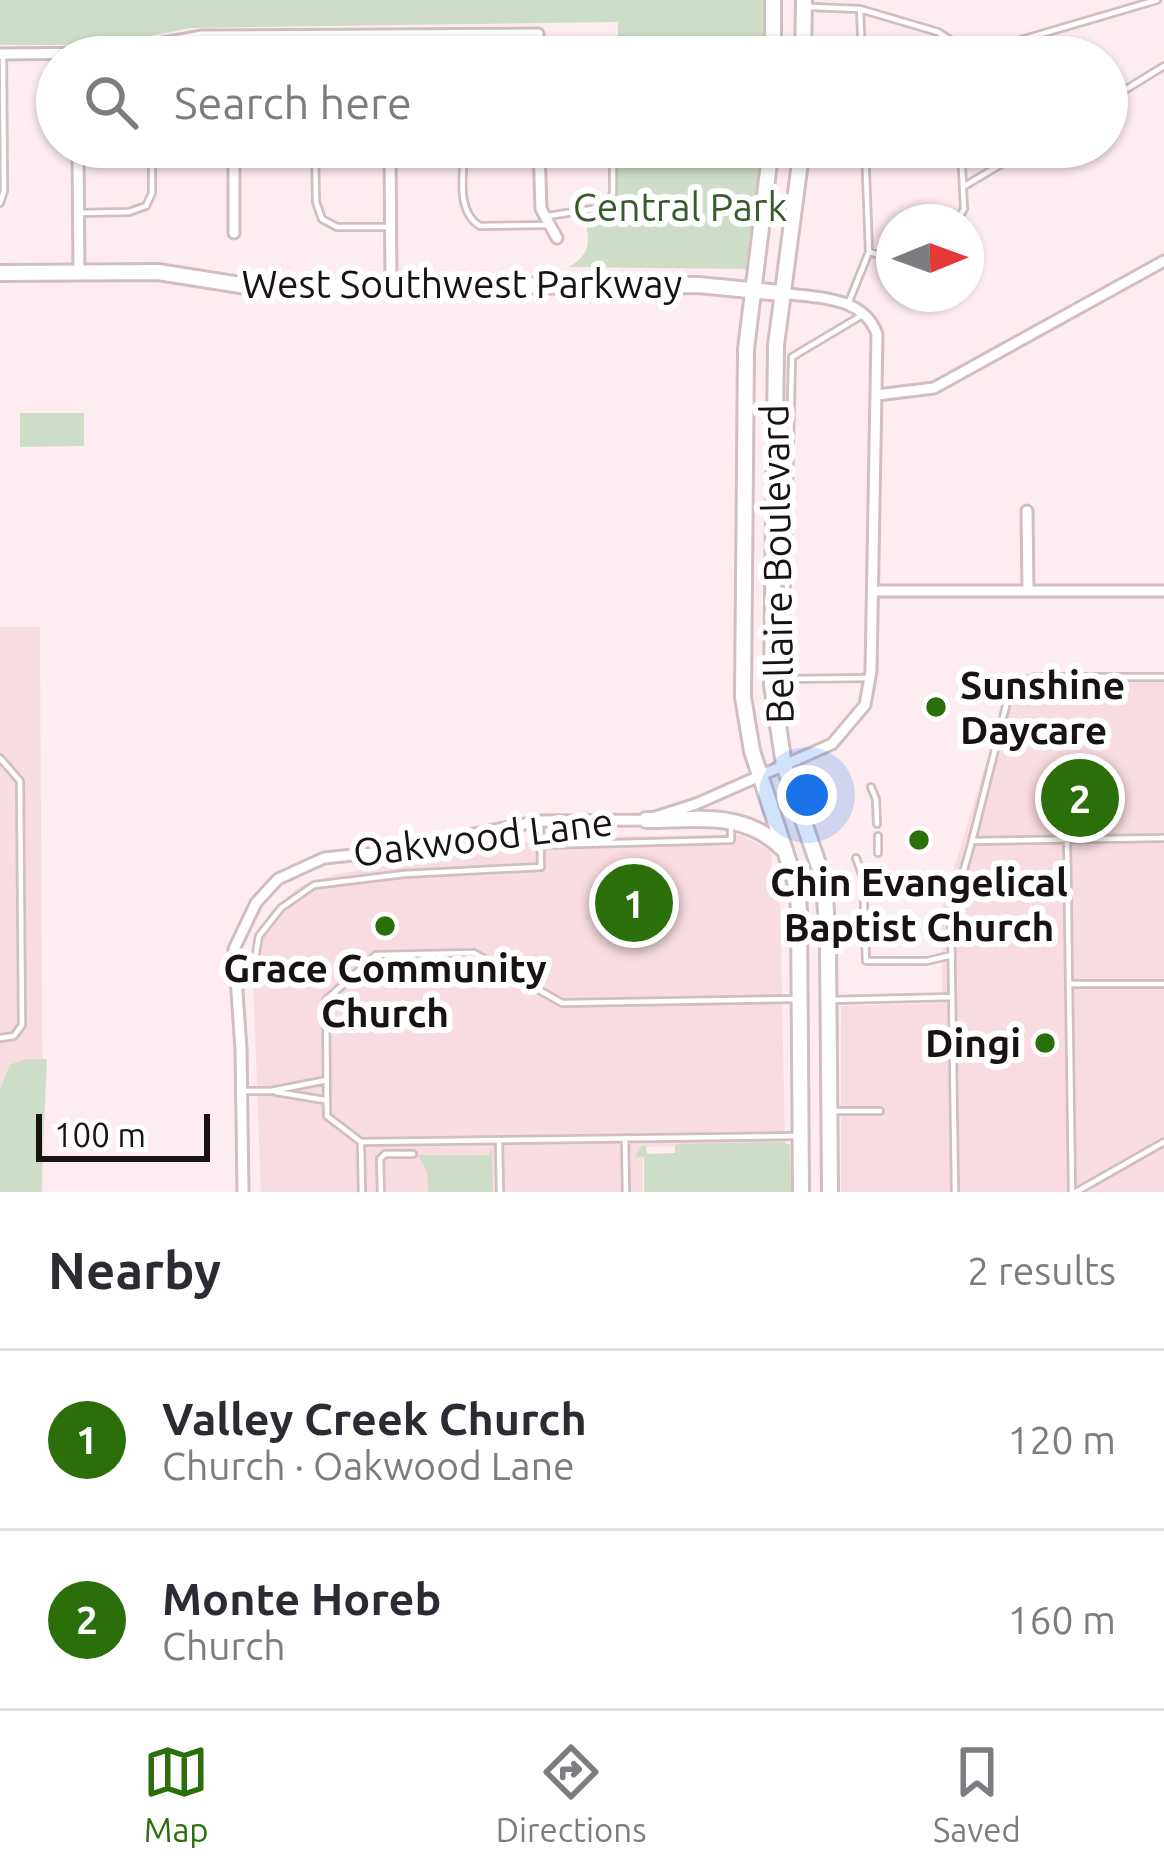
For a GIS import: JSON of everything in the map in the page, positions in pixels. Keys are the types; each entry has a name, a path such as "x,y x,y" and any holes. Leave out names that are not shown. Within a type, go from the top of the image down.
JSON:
{"main road":[{"path":"773,0 773,36"},
{"path":"805,36 807,3"},
{"name":"Bellaire Boulevard","path":"768,168 745,375 742,658 744,712 800,910 801,1192"},
{"name":"Bellaire Boulevard","path":"799,168 776,345 772,686 784,765 823,868 830,1192"},
{"name":"West Southwest Parkway","path":"0,273 158,272 253,287 685,284 782,293"},
{"path":"646,820 731,821 758,827 786,852"},
{"path":"800,999 829,1000"}],"street":[{"path":"233,36 538,36"},
{"path":"2,54 36,54"},
{"path":"78,168 79,272"},
{"path":"234,168 234,233"},
{"path":"390,168 391,286"},
{"path":"541,168 545,221 556,238"},
{"path":"877,395 934,388 1164,261"},
{"path":"782,293 848,304 864,314"},
{"name":"Oakwood Lane","path":"243,1192 234,949 256,903 278,879 324,858 382,852 540,821 646,820 696,804 832,744 848,730 865,705 870,678 877,334 864,314"},
{"path":"1027,511 1028,591"},
{"path":"873,591 1164,591"}],"lane":[{"path":"1033,36 1157,0"},
{"path":"807,3 860,9 944,36"},
{"path":"860,9 861,36"},
{"path":"0,203 4,191 2,54"},
{"path":"1128,87 1164,66"},
{"path":"79,213 129,212 146,206 152,193 152,168"},
{"path":"315,168 316,202 322,219 337,227 390,226"},
{"path":"464,168 465,211 480,226 545,221 605,207 614,193 613,168"},
{"path":"848,304 869,252 866,168"},
{"path":"962,168 964,204"},
{"path":"963,187 995,168"},
{"path":"869,252 876,254"},
{"path":"864,314 792,357 785,673 789,680 870,678"},
{"path":"955,1192 951,916 1008,698 1035,677 1164,677"},
{"path":"0,758 20,782 22,1025 14,1036 0,1038"},
{"path":"871,787 877,824"},
{"path":"583,819 583,844"},
{"path":"255,959 260,936 281,908 314,885 404,874 541,867 540,821"},
{"path":"540,845 731,840 731,821"},
{"path":"878,836 878,853"},
{"path":"972,842 1164,838"},
{"path":"1067,840 1074,1192 1164,1142"},
{"path":"856,858 863,878 866,961 928,961 952,955"},
{"path":"800,999 562,1003 474,953 376,955 326,1000 327,1116 361,1142 801,1136"},
{"path":"233,973 255,971"},
{"path":"1069,985 1164,984"},
{"path":"829,1000 952,997"},
{"path":"271,1091 327,1080"},
{"path":"242,1091 327,1100"},
{"path":"829,1112 880,1111"},
{"path":"625,1138 626,1192"},
{"path":"499,1140 500,1192"},
{"path":"361,1142 362,1192"},
{"path":"381,1192 380,1159 386,1154 413,1154"}],"shaded area":[{"path":"0,627 40,627 43,1192 0,1192"},
{"path":"1164,672 1164,1192 841,1192 841,1006 942,1003 942,908 1013,674"},
{"path":"741,835 771,851 772,898 780,898 785,1144 643,1147 643,1192 261,1192 252,953 268,916 298,887 336,874 556,837"}],"green space":[{"path":"0,0 764,0 764,36 618,36 618,22 191,28 150,36 36,36 36,45 0,45"},
{"name":"Central Park","path":"618,168 761,168 747,269 569,267 588,244 583,214 609,215 618,210"},
{"path":"20,413 84,413 84,446 20,447"},
{"path":"47,1059 41,1192 0,1192 0,1089 10,1065"},
{"path":"680,1144 790,1145 791,1192 644,1192 644,1157 635,1157 646,1145 647,1154 675,1153 675,1145"},
{"path":"492,1147 493,1192 428,1192 427,1172 418,1155 489,1155"}],"place":[{"name":"Sunshine Daycare","path":"936,707"},
{"name":"Monte Horeb","path":"1080,798"},
{"name":"Chin Evangelical Baptist Church","path":"919,840"},
{"name":"Valley Creek Church","path":"634,903"},
{"name":"Grace Community Church","path":"385,926"},
{"name":"Dingi","path":"1045,1043"}]}
